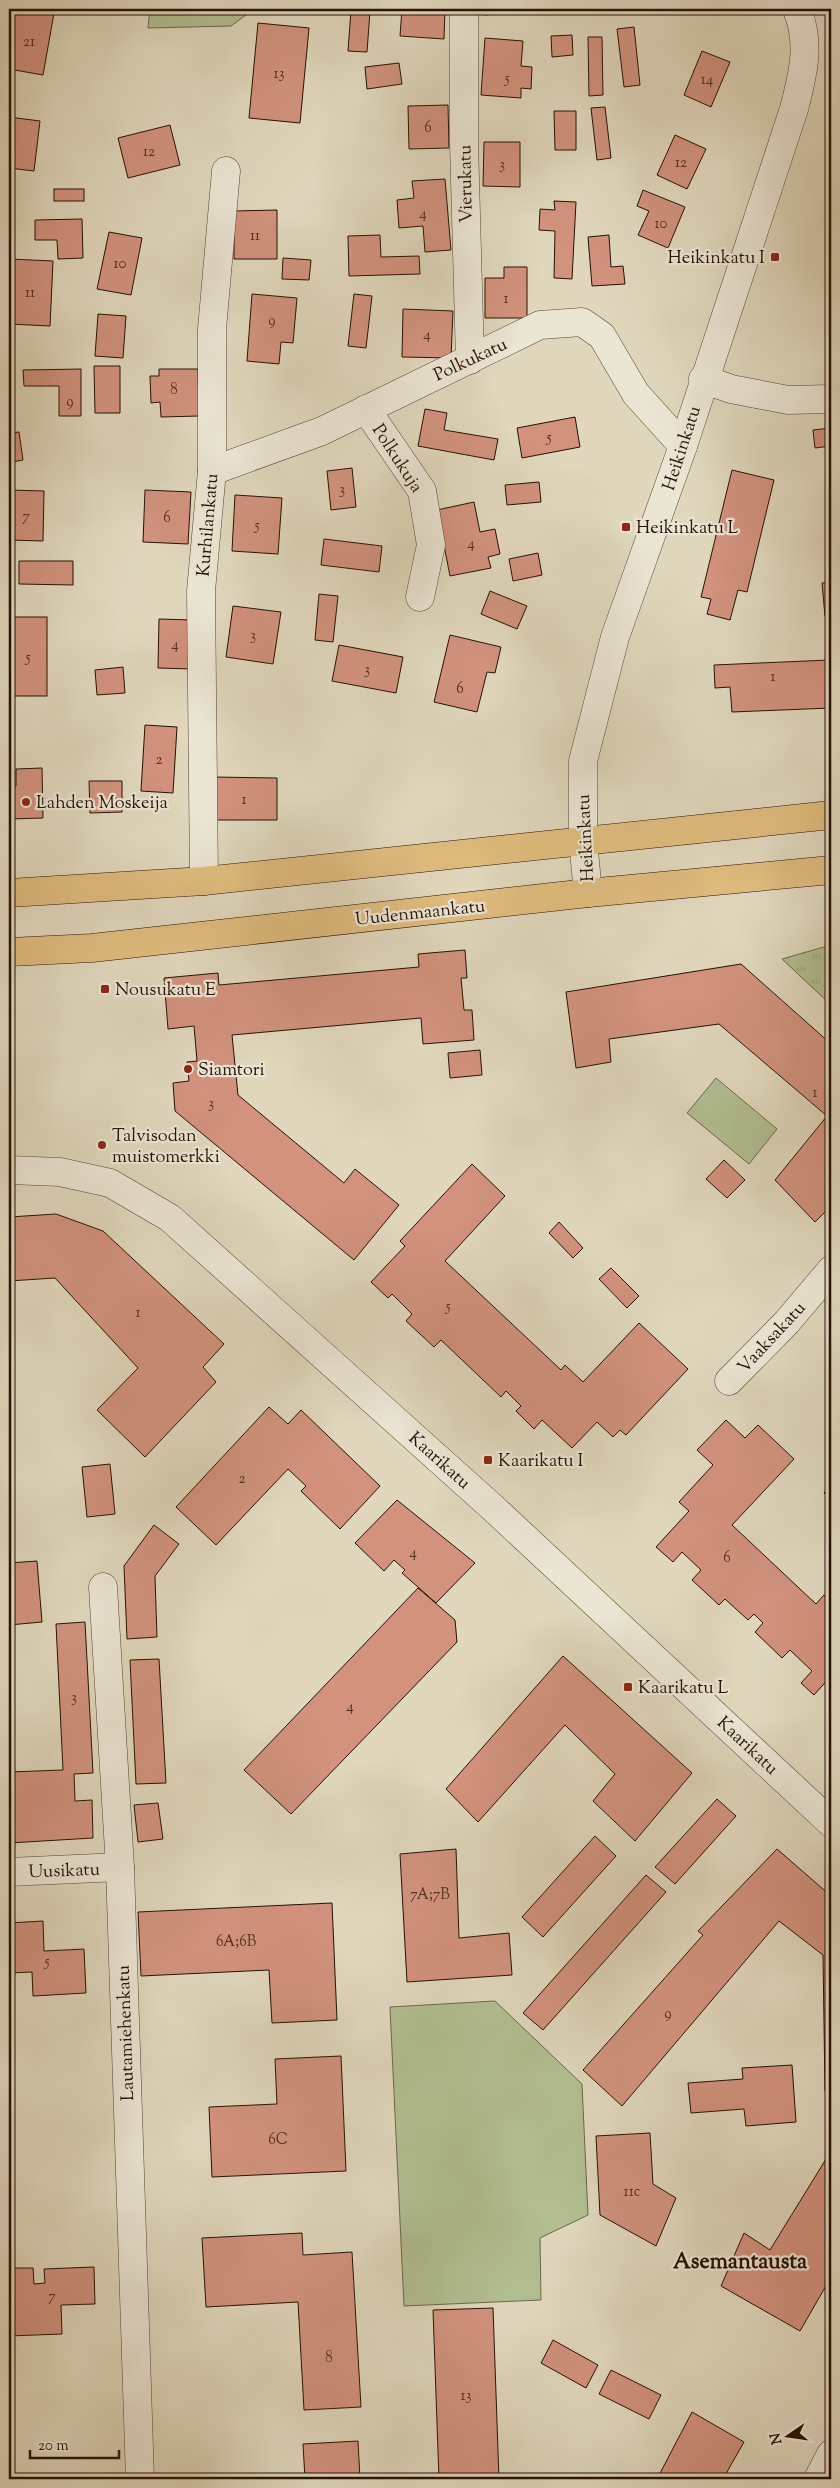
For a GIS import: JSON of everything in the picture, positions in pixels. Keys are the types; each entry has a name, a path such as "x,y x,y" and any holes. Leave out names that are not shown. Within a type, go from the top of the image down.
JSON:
{"main road":[{"path":"9,893 204,881 831,815"},
{"name":"Uudenmaankatu","path":"9,952 110,946 588,893 831,870"}],"street":[{"name":"Vierukatu","path":"464,9 464,143 470,360"},
{"name":"Heikinkatu","path":"588,893 582,841 583,761 615,637 683,446 703,379 794,109 805,62 801,20 797,9"},
{"name":"Kurhilankatu","path":"204,881 201,591 212,471 212,329 226,171"},
{"name":"Polkukatu","path":"212,471 322,431 450,367 470,360 540,325 582,322 602,336 636,394 683,446"},
{"path":"703,379 731,389 788,400 831,399"},
{"name":"Polkukuja","path":"366,409 422,491 431,545 420,597"},
{"name":"Kaarikatu","path":"9,1170 60,1172 110,1183 170,1218 492,1507 831,1823"},
{"name":"Vaaksakatu","path":"729,1381 787,1322 831,1270"},
{"name":"Lautamiehenkatu","path":"103,1587 120,1868 140,2479"},
{"name":"Uusikatu","path":"9,1872 120,1868"},
{"path":"818,2479 831,2454"}],"green space":[{"path":"150,9 254,9 231,26 148,28"},
{"path":"831,945 831,1005 782,959"},
{"path":"716,1078 777,1129 749,1164 687,1113"},
{"path":"495,2001 582,2084 588,2215 540,2238 541,2300 404,2306 390,2007"}],"building":[{"path":"9,9 54,13 43,75 9,69"},
{"path":"402,9 445,9 444,39 400,36"},
{"path":"485,9 515,9 504,10 504,13 485,15"},
{"path":"351,10 370,11 367,52 348,51"},
{"path":"258,23 309,28 300,123 249,118"},
{"path":"634,27 640,85 624,87 617,29"},
{"path":"572,35 573,55 552,57 551,36"},
{"path":"588,37 602,37 603,95 589,96"},
{"path":"485,38 523,41 521,66 532,67 531,89 521,88 521,98 481,95"},
{"path":"702,51 730,62 711,107 684,95"},
{"path":"399,63 402,84 367,89 365,67"},
{"path":"448,105 449,148 409,149 408,106"},
{"path":"605,107 611,158 597,160 591,108"},
{"path":"554,111 576,111 576,150 555,150"},
{"path":"9,117 40,121 34,171 9,168"},
{"path":"170,125 180,165 128,178 118,138"},
{"path":"675,135 706,149 687,189 657,175"},
{"path":"484,142 520,142 520,187 483,186"},
{"path":"445,179 451,250 425,252 423,226 399,228 397,200 414,198 412,181"},
{"path":"54,189 84,189 84,201 54,201"},
{"path":"643,190 685,207 668,248 638,235 649,211 637,206"},
{"path":"554,201 576,202 572,279 554,278 555,231 539,230 540,209 555,210"},
{"path":"277,210 277,259 234,259 234,211"},
{"path":"82,219 83,258 58,259 57,240 35,240 35,220"},
{"path":"109,232 142,238 131,295 97,289"},
{"path":"380,235 381,257 419,256 420,274 349,276 348,236"},
{"path":"609,235 611,267 623,266 625,284 592,286 588,237"},
{"path":"283,258 311,260 309,280 282,279"},
{"path":"9,259 53,261 50,326 9,324"},
{"path":"504,267 527,267 527,318 485,318 485,278 504,278"},
{"path":"252,294 297,298 293,343 281,342 279,364 247,361"},
{"path":"354,294 372,296 366,348 348,346"},
{"path":"403,309 453,311 451,358 402,357"},
{"path":"98,314 126,316 123,358 95,356"},
{"path":"94,366 120,366 120,413 95,413"},
{"path":"81,369 81,416 59,416 59,386 24,386 23,370"},
{"path":"159,369 198,369 199,416 161,417 160,402 151,403 150,376 159,376"},
{"path":"425,409 447,413 444,430 498,439 494,460 418,446"},
{"path":"575,417 580,447 522,458 517,428"},
{"path":"831,428 831,446 815,448 813,430"},
{"path":"19,432 23,460 12,462 9,433"},
{"path":"352,468 356,507 331,510 327,471"},
{"path":"732,470 774,480 747,592 738,590 730,620 707,614 711,599 701,597"},
{"path":"539,482 541,502 507,505 505,485"},
{"path":"9,490 44,491 43,541 9,540"},
{"path":"145,490 191,492 188,544 143,542"},
{"path":"235,495 282,498 278,554 232,551"},
{"path":"474,502 480,532 495,529 500,554 488,557 491,568 450,576 437,510"},
{"path":"324,539 382,546 379,572 321,565"},
{"path":"538,553 542,575 513,581 509,559"},
{"path":"19,561 73,561 73,585 19,584"},
{"path":"831,582 831,616 825,616 822,583"},
{"path":"490,591 527,606 517,629 481,614"},
{"path":"319,594 338,596 333,642 315,640"},
{"path":"233,606 281,612 273,664 226,657"},
{"path":"9,617 47,617 47,696 9,696"},
{"path":"159,619 192,620 192,669 158,668"},
{"path":"450,635 501,647 495,673 487,672 477,712 434,702"},
{"path":"339,645 403,657 396,693 332,681"},
{"path":"829,660 829,665 831,665 831,708 732,712 730,687 715,688 714,665"},
{"path":"123,667 125,693 97,695 95,670"},
{"path":"145,725 177,727 173,793 141,791"},
{"name":"Lahden Moskeija","path":"42,768 43,818 9,819 9,786 16,786 16,769"},
{"path":"212,777 277,778 277,820 212,820"},
{"path":"89,781 122,781 122,812 90,813"},
{"path":"465,950 467,978 461,978 464,1010 472,1010 474,1040 423,1044 421,1018 232,1035 238,1095 344,1183 355,1169 399,1205 354,1260 175,1111 173,1083 189,1081 187,1062 197,1061 194,1026 168,1029 164,978 218,973 219,985 419,967 418,954"},
{"path":"741,964 831,1044 831,1206 815,1222 775,1180 827,1116 719,1024 609,1039 611,1062 576,1068 566,992"},
{"path":"480,1050 482,1075 450,1078 448,1053"},
{"path":"724,1160 745,1180 727,1198 706,1179"},
{"path":"472,1164 505,1196 445,1261 561,1370 565,1365 583,1382 639,1323 688,1369 626,1435 620,1430 613,1437 597,1422 572,1448 542,1420 534,1429 516,1411 521,1406 506,1391 501,1397 441,1340 434,1347 406,1321 412,1314 392,1294 388,1298 371,1282 405,1246 400,1241"},
{"path":"56,1214 103,1231 224,1344 203,1367 216,1382 145,1457 97,1410 138,1368 55,1278 9,1281 9,1217"},
{"path":"559,1222 583,1248 573,1258 549,1233"},
{"path":"611,1268 639,1296 627,1308 599,1279"},
{"path":"269,1407 288,1424 301,1410 380,1486 340,1529 301,1491 306,1486 288,1469 216,1545 176,1507"},
{"path":"726,1420 745,1438 758,1425 794,1459 732,1525 816,1604 824,1595 831,1602 831,1676 814,1695 801,1683 812,1671 790,1650 782,1658 755,1632 763,1623 754,1614 748,1620 725,1599 719,1605 692,1580 701,1570 682,1552 673,1562 656,1547 689,1511 679,1502 713,1465 697,1450"},
{"path":"110,1464 115,1514 87,1517 82,1467"},
{"path":"831,1485 831,1500 824,1493"},
{"path":"397,1500 475,1563 436,1603 402,1573 405,1570 394,1560 384,1571 355,1543"},
{"path":"154,1525 179,1544 155,1576 157,1637 127,1639 124,1566"},
{"path":"37,1561 42,1622 9,1625 9,1563"},
{"path":"418,1588 455,1620 457,1642 291,1814 244,1770"},
{"path":"85,1622 93,1773 74,1774 75,1801 92,1800 93,1838 9,1843 9,1772 63,1770 56,1624"},
{"path":"563,1656 692,1773 635,1841 593,1801 615,1774 565,1725 478,1822 446,1789"},
{"path":"159,1659 166,1783 136,1784 130,1660"},
{"path":"717,1799 736,1816 675,1884 655,1867"},
{"path":"158,1803 163,1839 138,1842 134,1805"},
{"path":"595,1836 616,1856 543,1937 522,1917"},
{"path":"456,1849 459,1938 509,1933 512,1975 407,1982 400,1854"},
{"path":"777,1849 831,1896 831,2090 825,2091 823,1955 779,1921 622,2106 583,2070 703,1935 698,1931"},
{"path":"646,1875 666,1892 543,2030 523,2013"},
{"path":"332,1903 337,2020 272,2023 269,1970 141,1976 138,1912"},
{"path":"43,1921 44,1951 84,1949 86,1993 33,1996 32,1972 9,1973 9,1923"},
{"path":"341,2056 346,2171 212,2177 209,2107 277,2104 275,2059"},
{"path":"792,2065 796,2122 746,2126 744,2109 691,2113 688,2083 743,2079 742,2068"},
{"path":"826,2124 831,2124 831,2277 800,2331 721,2286 744,2233 770,2250 826,2159"},
{"path":"650,2133 653,2184 676,2198 656,2246 600,2215 596,2136"},
{"path":"302,2233 303,2255 352,2252 361,2407 304,2410 298,2302 206,2307 202,2238"},
{"path":"94,2267 95,2304 61,2305 62,2334 9,2336 9,2287 13,2287 12,2268 33,2268 34,2284 45,2283 44,2269"},
{"path":"493,2308 499,2479 439,2479 433,2310"},
{"path":"553,2340 598,2365 586,2388 541,2363"},
{"path":"611,2370 661,2395 649,2419 599,2394"},
{"path":"692,2412 744,2442 723,2479 657,2479"},
{"path":"358,2441 360,2479 305,2479 303,2444"}],"place":[{"name":"Heikinkatu I","path":"775,257"},
{"name":"Heikinkatu L","path":"626,527"},
{"name":"Lahden Moskeija","path":"26,802"},
{"name":"Nousukatu E","path":"105,989"},
{"name":"Siamtori","path":"188,1069"},
{"name":"Talvisodan muistomerkki","path":"102,1145"},
{"name":"Kaarikatu I","path":"488,1460"},
{"name":"Kaarikatu L","path":"628,1687"}],"district":[{"name":"Asemantausta","path":"740,2260"}]}
